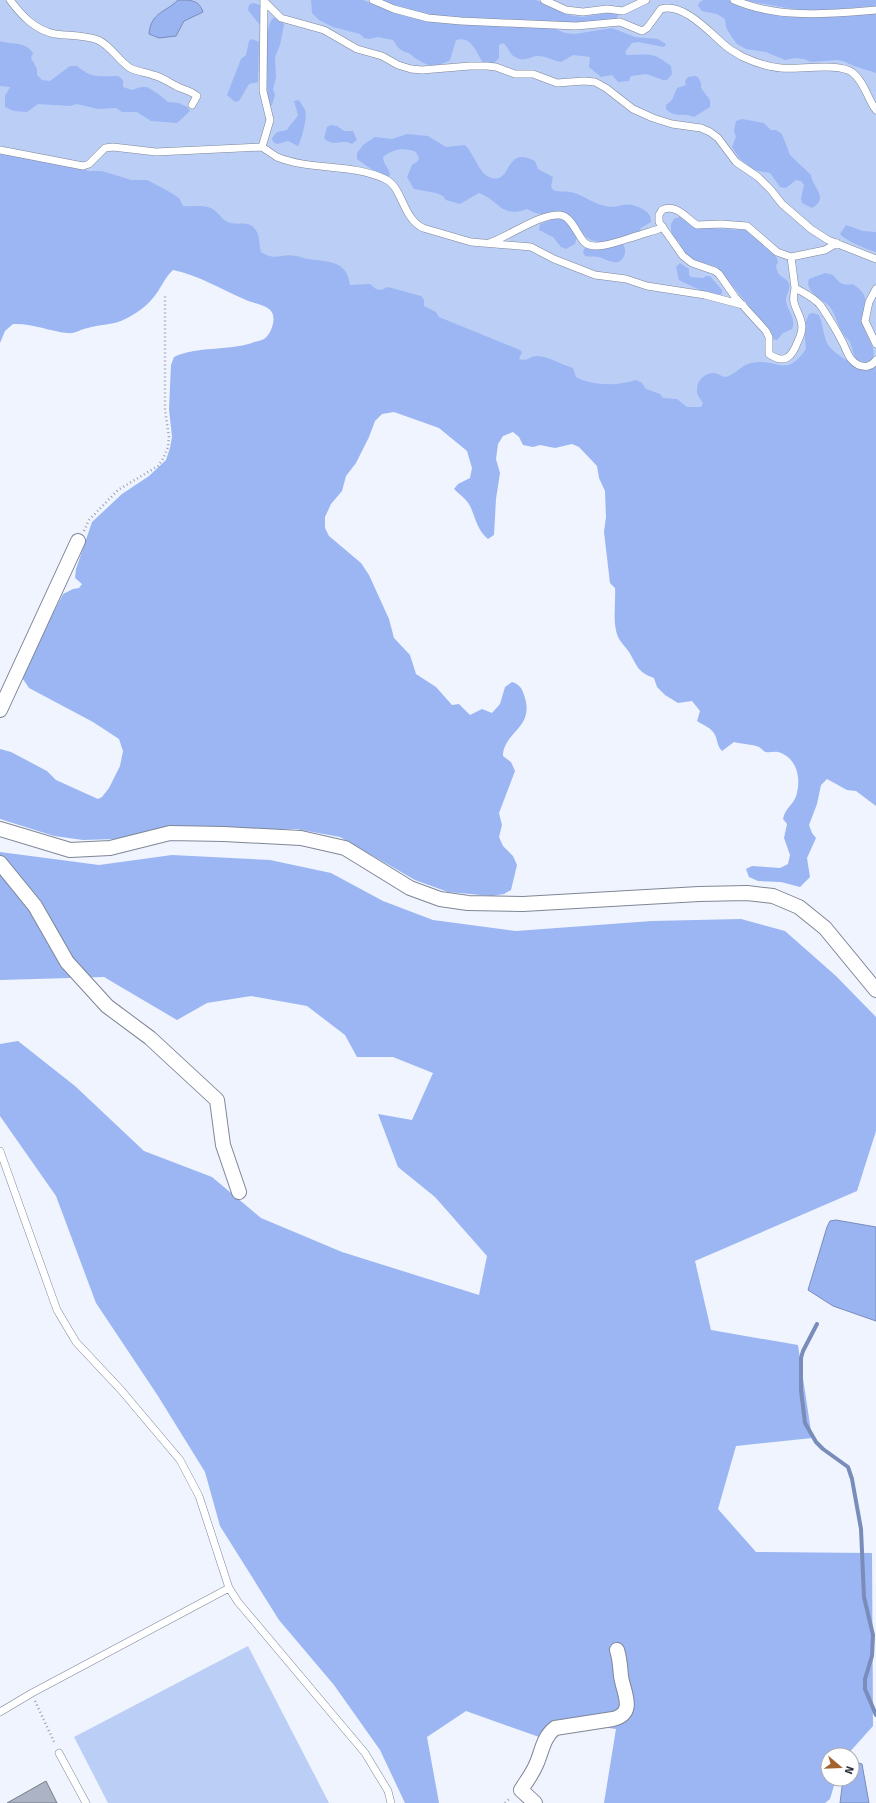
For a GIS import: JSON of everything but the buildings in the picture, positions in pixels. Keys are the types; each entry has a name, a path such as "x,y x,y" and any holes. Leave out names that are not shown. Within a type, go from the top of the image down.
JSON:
{"street":[{"path":"0,710 78,541"},
{"path":"0,829 70,850 110,848 170,833 301,838 345,848 410,888 440,899 468,903 523,904 723,893 747,893 773,896 799,907 825,928 876,990"},
{"path":"0,863 35,906 67,962 107,1006 150,1038 218,1100 223,1145 239,1192"},
{"path":"535,1803 521,1790 536,1765 544,1742 550,1733 555,1728 619,1718 624,1712 627,1706 627,1697 617,1650"}],"lane":[{"path":"10,0 27,20 43,30 56,34 89,37 99,41 107,46 129,67 154,75 192,92 197,96 192,105"},
{"path":"262,147 270,120 263,91 264,0"},
{"path":"264,0 282,18 324,30 357,49 382,56 398,65 411,69 422,70 470,66 491,67 515,74 533,74 557,83 584,81 594,82 606,88 633,109 653,118 672,124 701,128 710,132 718,138 736,162 758,177 792,214 811,229 836,244 876,259"},
{"path":"373,0 410,14 461,21 581,26 620,22 642,31 647,28 661,9 672,8 679,10 702,25 728,48 744,57 769,66 782,69 803,67 840,69 853,73 866,90 876,110"},
{"path":"544,0 566,10 582,12 607,9 623,10 646,0"},
{"path":"734,0 745,5 798,14 876,10"},
{"path":"620,22 623,10"},
{"path":"0,150 83,166 89,164 105,148 113,147 156,152 262,147 276,156 289,161 308,165 352,170 387,180 393,185 410,218 416,225 471,242 531,247 554,259 595,275 626,279 647,286 705,295 743,306"},
{"path":"791,257 795,288 792,302 802,326 793,354 784,359 776,358 769,354 769,337 766,331 743,306 715,271 692,263 683,256 659,222 659,215 666,208 672,208 678,210 696,225 721,224 747,226 777,252 791,257 825,250 836,244"},
{"path":"485,244 500,239 515,230 542,219 558,215 567,218 584,242 589,245 596,246 617,242 640,234 654,232 663,228"},
{"path":"795,288 812,297 820,305 852,360 861,366 873,365 876,360"},
{"path":"876,289 869,302 865,321 876,344"},
{"path":"0,1152 57,1310 76,1342 121,1390 180,1460 199,1496 229,1588 238,1602 365,1753 388,1791 391,1803"},
{"path":"0,1712 229,1588"},
{"path":"59,1753 86,1803"}],"path":[{"path":"78,541 90,520 118,490 158,466 168,447 165,410 166,294"},
{"path":"32,1694 59,1753"}],"shaded area":[{"path":"0,0 876,0 876,370 746,406 621,411 0,168"},
{"path":"178,0 187,0 197,3 203,12 184,21 176,36 159,38 149,34 150,27 156,17"},
{"path":"311,0 363,0 393,12 427,20 553,28 565,33 575,34 612,28 635,37 658,39 666,44 664,47 638,42 632,43 625,52 627,55 655,56 671,66 672,74 667,80 646,74 631,76 629,81 618,82 612,75 601,77 589,67 590,57 573,55 561,62 539,56 521,59 513,56 503,43 499,45 499,58 494,63 483,63 473,46 466,40 461,39 456,40 450,60 439,65 429,65 401,50 393,40 378,37 369,39 364,38 360,34 333,27 319,20 312,13"},
{"path":"378,0 536,0 568,15 582,17 615,12 618,15 617,18 599,22 554,23 429,16 411,12"},
{"path":"703,0 729,0 742,8 799,17 876,13 876,73 843,61 811,62 804,59 795,58 785,60 766,52 746,49 737,44 731,36 726,27 725,19 717,14 702,11 698,6"},
{"path":"742,0 876,0 876,6 817,11 798,10"},
{"path":"253,3 260,5 261,23 259,24 248,10 249,5"},
{"path":"276,17 283,22 284,25 280,45 275,57 276,77 273,89 275,95 272,105 270,105 265,61 269,26 272,19"},
{"path":"252,39 259,42 258,82 249,84 239,101 235,102 227,95 241,59 246,55 249,41"},
{"path":"0,41 22,45 30,49 33,53 31,58 37,69 37,75 42,80 50,81 70,66 77,66 87,73 96,76 118,76 123,80 123,87 132,90 147,87 168,102 179,103 187,107 190,111 177,123 151,121 137,112 122,112 116,108 98,109 77,104 70,106 38,104 27,112 14,111 5,107 5,96 10,87 0,86"},
{"path":"688,77 698,77 701,83 701,88 710,100 710,107 694,117 676,115 666,109 666,105 672,100 677,88 686,85 685,81"},
{"path":"299,100 305,110 306,118 298,146 288,141 277,144 273,142 272,138 277,132 287,130 297,117 298,115 294,101"},
{"path":"742,119 764,123 771,130 776,130 782,134 790,155 811,175 820,196 820,200 817,204 812,208 802,203 801,198 804,185 801,181 796,180 786,188 780,187 770,173 754,170 740,159 732,147 736,137 734,131 736,121"},
{"path":"331,125 337,126 344,131 353,131 357,140 352,144 349,142 334,143 327,141 324,138 327,127"},
{"path":"407,134 428,136 446,147 465,145 485,175 489,177 497,178 502,176 513,161 518,158 525,157 535,161 538,169 553,177 551,186 553,190 571,192 605,206 615,207 632,205 644,210 650,216 651,222 641,228 639,233 609,242 594,241 587,238 572,218 560,212 539,214 527,209 511,212 479,193 460,204 446,200 443,196 436,193 414,189 407,177 412,165 418,161 419,158 416,152 412,150 403,149 391,152 383,157 390,175 388,177 374,171 357,159 357,153 363,145 375,137 392,139"},
{"path":"0,153 89,171 102,171 131,180 147,180 179,198 183,206 211,208 228,222 252,226 256,230 261,252 266,255 275,257 291,255 335,264 345,271 350,285 370,284 376,289 381,290 388,287 421,296 424,300 424,306 436,312 439,317 520,350 522,352 519,359 525,360 537,356 546,357 573,368 576,377 590,382 614,384 636,380 642,383 646,389 660,394 663,398 677,399 687,407 701,407 703,403 698,395 697,388 701,378 707,374 716,373 726,377 732,375 745,365 758,362 767,362 780,365 792,364 806,349 804,326 809,314 813,313 819,315 827,343 835,352 858,366 871,368 876,365 876,806 856,791 847,790 827,779 821,785 817,804 809,825 816,838 807,858 810,877 800,887 781,882 758,881 749,877 746,869 752,866 780,868 788,864 790,855 784,838 787,824 783,819 786,811 796,797 798,780 796,768 784,754 766,752 753,745 734,742 722,751 714,733 697,721 700,711 692,701 678,703 665,695 657,687 654,678 648,676 638,668 628,650 619,639 616,631 615,588 610,583 604,532 606,517 605,491 599,478 597,466 579,447 572,444 555,448 540,445 533,447 523,445 519,437 513,432 503,436 498,444 496,459 500,473 496,499 494,535 488,539 480,529 468,502 454,489 458,484 470,478 472,468 467,451 439,428 394,412 382,414 375,421 356,463 346,476 342,491 331,504 325,517 325,528 329,536 361,563 369,575 389,619 394,638 410,655 416,674 436,687 452,705 459,704 470,715 482,709 492,713 500,704 505,687 512,682 518,685 522,690 527,706 526,715 523,722 504,748 503,756 511,762 515,771 499,813 502,825 499,837 503,846 513,856 517,865 511,890 504,894 492,896 448,892 415,880 340,837 296,829 170,829 116,839 83,840 54,836 0,819 0,749 11,752 47,771 56,780 98,799 102,797 109,788 120,766 123,751 119,739 93,722 29,688 23,679 24,669 63,594 79,588 82,584 75,578 76,569 92,522 122,494 149,476 166,460 172,437 169,409 171,365 174,357 193,351 233,347 264,339 267,337 273,324 273,316 269,309 261,305 246,300 202,279 173,270 167,276 150,302 123,320 70,333 13,324 5,331 0,343"},
{"path":"679,217 690,224 703,228 745,230 776,256 778,262 776,266 778,273 789,284 786,302 793,319 792,329 783,333 777,340 771,339 767,328 717,267 695,260 687,255 681,248 679,242 673,237 671,230 671,224 674,219"},
{"path":"557,218 566,223 577,237 575,244 566,249 561,247 553,237 539,230 540,224"},
{"path":"846,225 863,231 876,232 876,252 843,237 840,234"},
{"path":"623,244 625,254 619,262 612,262 598,257 585,256 583,252 585,247"},
{"path":"680,263 689,269 689,275 691,277 703,278 710,276 722,290 722,294 713,294 679,280 676,267"},
{"path":"825,273 833,275 837,280 846,285 853,284 864,296 865,305 863,323 874,354 873,359 869,362 860,361 855,357 850,342 842,332 830,307 809,288 809,279"},
{"path":"0,852 99,865 172,855 270,860 331,873 383,901 433,920 516,931 652,921 741,919 785,931 836,976 876,1017 876,1131 857,1191 695,1261 711,1330 798,1345 812,1438 736,1446 718,1509 756,1552 872,1553 873,1726 854,1747 820,1747 820,1787 834,1787 830,1799 825,1803 604,1803 616,1729 559,1721 542,1738 466,1711 427,1737 439,1803 405,1803 380,1750 334,1685 279,1620 220,1526 205,1472 158,1396 96,1303 56,1196 0,1116 0,1044 18,1041 75,1086 144,1151 212,1177 261,1218 342,1252 479,1295 487,1256 435,1197 398,1167 378,1114 412,1120 433,1073 393,1057 357,1057 345,1035 307,1006 251,996 207,1003 177,1020 104,977 0,980"},
{"path":"836,1220 876,1227 876,1321 833,1306 808,1290 827,1227 830,1221"},
{"path":"248,1646 329,1803 108,1803 74,1737"},
{"path":"860,1763 862,1764 869,1803 840,1803 842,1787 860,1787"}],"waterway":[{"path":"817,1324 801,1358 801,1390 805,1423 816,1442 823,1449 848,1467 852,1479 861,1529 864,1597 873,1635 872,1656 865,1679 865,1689 876,1715"}]}
